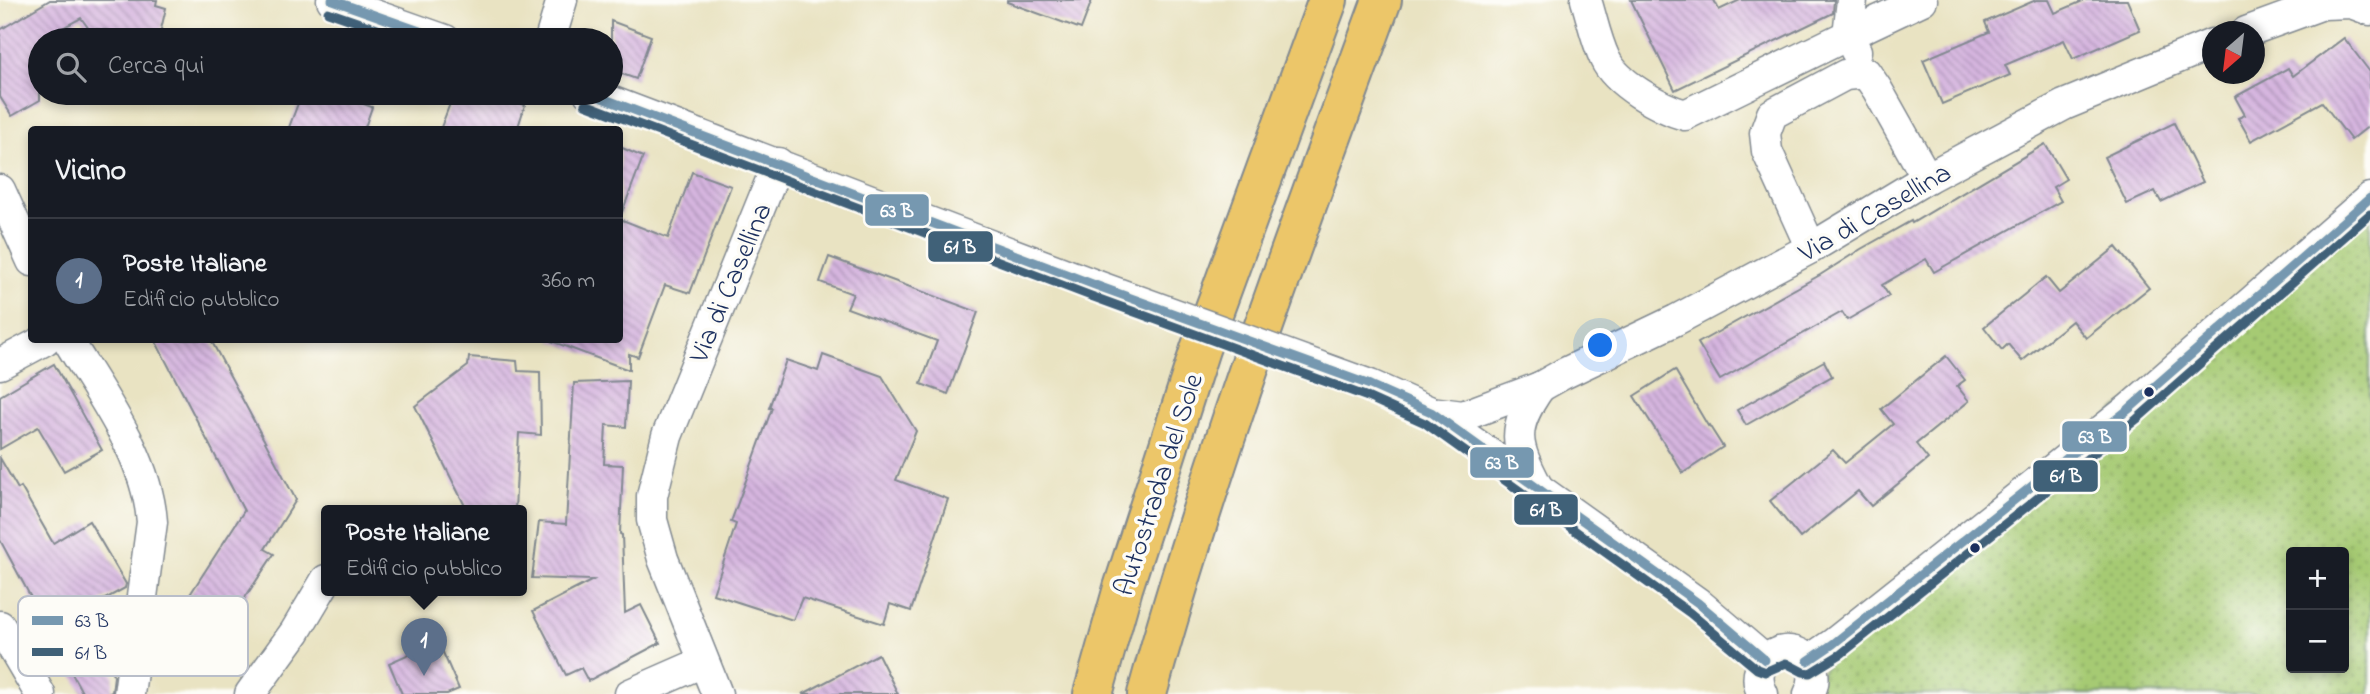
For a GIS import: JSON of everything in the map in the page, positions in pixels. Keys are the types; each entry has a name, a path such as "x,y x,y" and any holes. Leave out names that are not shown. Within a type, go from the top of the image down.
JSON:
{"highway":[{"name":"Autostrada del Sole","path":"1093,694 1123,588 1200,349 1328,0"},
{"name":"Autostrada del Sole","path":"1147,694 1215,468 1382,0"}],"street":[{"path":"332,0 410,28"},
{"path":"554,28 562,0"},
{"path":"1586,0 1605,61 1624,82 1666,110 1685,115 1922,0"},
{"path":"1852,0 1849,35 1866,73 1927,178"},
{"path":"2265,25 2323,4 2358,4"},
{"name":"Via di Casellina","path":"717,694 663,559 652,520 652,496 671,425 778,163 1095,285 1370,385 1431,412 1463,416 1540,387 1676,320 1811,248 1927,178 2064,106 2202,49"},
{"path":"1811,248 1767,151 1765,133 1772,114 1845,75 1866,73"},
{"path":"621,105 778,163"},
{"path":"0,190 28,252"},
{"path":"1808,661 2129,409 2370,198"},
{"path":"0,364 39,343"},
{"path":"70,343 124,435 150,503 152,522 142,596"},
{"path":"1538,488 1523,459 1519,427 1524,410 1540,387"},
{"path":"1431,412 1698,603 1765,660"},
{"path":"250,694 295,632 321,588"},
{"path":"0,626 18,657"},
{"path":"1763,694 1758,678 1760,668 1765,660 1775,653 1787,651 1808,661 1814,675 1809,694"},
{"path":"631,694 703,662"},
{"path":"29,676 40,694"},
{"path":"129,694 131,676"}],"green space":[{"path":"2370,198 2370,694 1809,694 1813,684 1854,627"}],"building":[{"path":"50,0 157,0 156,5 166,8 161,28 88,28 81,18 62,28 28,28 28,105 31,105 12,116 0,97 0,30"},
{"path":"1007,0 1092,0 1081,29"},
{"path":"1631,0 1714,0 1719,10 1740,0 1834,0 1833,13 1675,90"},
{"path":"2036,0 2049,0 2055,13 2085,0 2127,0 2140,30 2073,59 2064,40 2005,65 2010,75 1942,104 1923,60 1989,32 1985,22"},
{"path":"611,21 651,36 636,79 623,74 623,28 611,28"},
{"path":"2344,38 2370,72 2370,125 2351,140 2322,102 2251,141 2238,118 2245,115 2235,97 2259,84 2265,84 2265,81 2288,68 2293,76"},
{"path":"297,105 372,107 365,126 290,126"},
{"path":"449,105 525,105 518,126 442,126"},
{"path":"2174,123 2203,182 2161,202 2155,191 2127,204 2104,157"},
{"path":"2045,144 2066,179 2053,187 2061,201 1934,272 1926,259 1882,285 1889,296 1847,320 1842,312 1720,380 1698,343 1861,249 1911,221 1912,223"},
{"path":"623,148 643,157 623,210"},
{"path":"692,172 731,186 690,293 665,285 638,357 629,354 629,370 556,343 623,343 623,220 668,238"},
{"path":"2116,247 2149,288 2086,338 2072,321 2022,361 2008,344 2002,350 1984,327 2046,277 2059,293"},
{"path":"829,257 978,312 948,394 921,384 937,341 847,308 853,294 820,282"},
{"path":"157,343 213,343 296,500 265,549 274,554 246,596 189,596 244,511"},
{"path":"823,355 882,376 916,431 896,480 948,499 911,611 890,604 884,624 802,598 793,620 713,594 736,524 731,522 772,408 769,408 786,360 818,371"},
{"path":"1946,356 1965,380 1957,386 1969,401 1916,444 1928,459 1871,506 1858,491 1800,538 1770,501 1833,450 1845,463 1893,424 1881,409"},
{"path":"469,357 517,361 518,371 540,372 541,435 519,433 515,505 464,505 415,406 468,366"},
{"path":"1824,361 1832,376 1746,425 1737,410"},
{"path":"54,364 102,450 64,471 38,427 0,449 0,396"},
{"path":"1675,370 1723,447 1683,473 1634,396"},
{"path":"628,381 626,427 606,425 604,464 623,465 620,534 625,613 641,605 660,643 588,681 581,668 566,675 533,611 593,580 532,578 539,522 566,524 574,383"},
{"path":"0,458 18,489 21,487 53,543 89,521 126,584 125,588 110,596 30,596 0,540"},
{"path":"438,641 459,689 447,694 402,694 389,663"},
{"path":"878,654 898,694 803,694"},
{"path":"73,676 114,676 112,692 83,694"}],"transit line":[{"path":"332,0 411,28"},
{"path":"328,12 374,28"},
{"path":"588,105 1091,296 1365,396 1425,423 1690,613 1757,669 1765,672 1786,663 1810,673 1841,654 2137,419 2370,214"},
{"path":"621,105 1095,285 1370,385 1431,412 1698,603 1765,660"},
{"path":"1808,661 2129,409 2370,198"}],"place":[{"name":"Poste Italiane","path":"424,676"}]}
